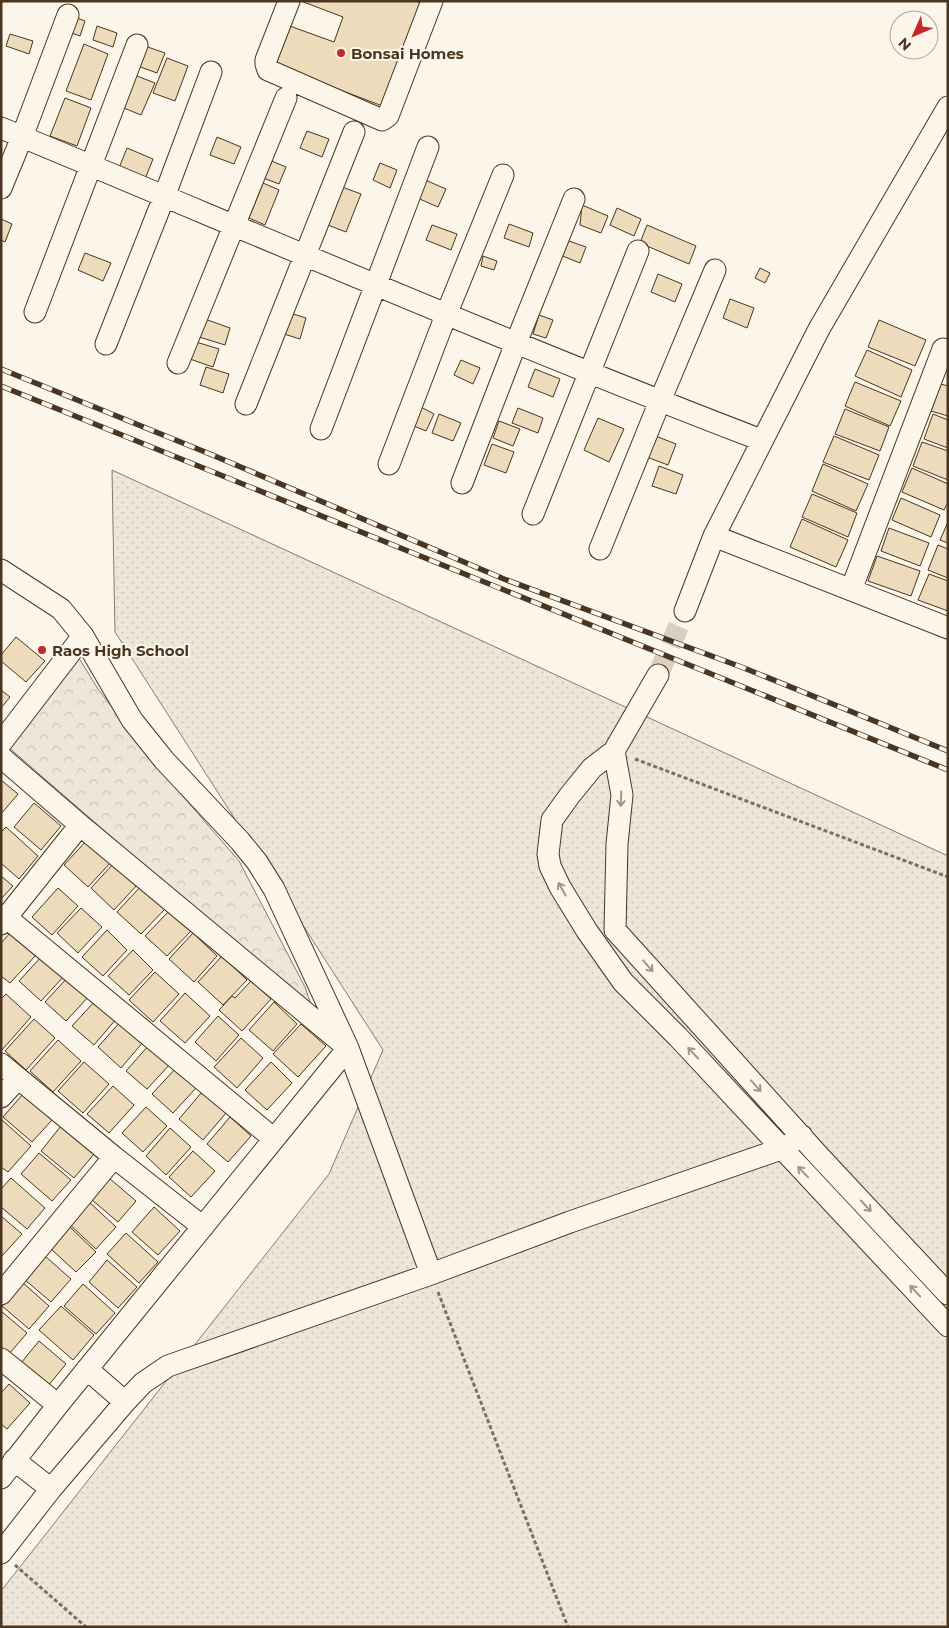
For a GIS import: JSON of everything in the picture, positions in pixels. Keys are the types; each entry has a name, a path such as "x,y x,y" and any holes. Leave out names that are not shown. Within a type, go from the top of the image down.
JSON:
{"street":[{"path":"289,1 266,60 267,68 382,120 388,116 432,1"},
{"path":"1,188 68,15"},
{"path":"35,312 138,45"},
{"path":"106,344 211,72"},
{"path":"178,363 286,98"},
{"path":"685,611 714,536 761,440 819,329 948,107"},
{"path":"1,128 446,315 761,440"},
{"path":"246,404 354,132"},
{"path":"321,429 428,147"},
{"path":"389,464 446,315 503,175"},
{"path":"462,483 574,199"},
{"path":"533,514 638,251"},
{"path":"600,549 714,270"},
{"path":"851,590 942,349"},
{"path":"714,536 948,628"},
{"path":"1,570 60,609 83,636 132,720 164,760 240,841 257,862 274,889 348,1048 431,1274"},
{"path":"1,743 83,636"},
{"path":"658,675 614,752 592,768 552,820 548,854 550,866 587,931 623,982 678,1037 948,1326"},
{"path":"614,752 622,795 617,844 615,930 948,1294"},
{"path":"1,757 348,1048"},
{"path":"80,824 4,921 274,1139"},
{"path":"587,931 615,930"},
{"path":"1,1478 348,1048"},
{"path":"1,1064 203,1227"},
{"path":"1,1097 18,1078"},
{"path":"5,1556 51,1489 125,1402 143,1383 168,1366 431,1274 516,1241 781,1149 802,1136"},
{"path":"1,1294 114,1157"},
{"path":"1,1358 58,1405"},
{"path":"87,1370 125,1402"},
{"path":"14,1460 51,1489"}],"path":[{"path":"614,752 948,877"},
{"path":"431,1274 568,1627"},
{"path":"5,1556 86,1627"}],"green space":[{"path":"112,470 948,856 948,1627 1,1627 1,1591 329,1174 383,1050 115,632"},
{"path":"77,655 98,689 162,772 239,861 305,987 314,1013 7,746"}],"building":[{"name":"Bonsai Homes","path":"301,1 416,1 423,4 385,107 272,64 287,25 334,42 343,17"},
{"path":"72,16 85,21 80,36 66,31"},
{"path":"97,26 117,33 113,47 93,40"},
{"path":"10,34 33,41 29,54 6,46"},
{"path":"84,44 108,54 91,100 66,91"},
{"path":"142,45 165,53 157,73 135,65"},
{"path":"167,58 188,66 175,101 153,93"},
{"path":"132,74 155,83 141,115 119,106"},
{"path":"65,98 91,108 77,146 50,136"},
{"path":"307,131 329,139 322,157 300,148"},
{"path":"217,137 241,147 234,164 210,155"},
{"path":"127,148 153,159 145,179 119,168"},
{"path":"269,160 286,167 279,184 261,177"},
{"path":"380,163 397,170 390,188 373,180"},
{"path":"423,179 446,189 438,207 415,197"},
{"path":"263,183 279,190 265,225 249,218"},
{"path":"334,184 361,194 346,232 320,222"},
{"path":"582,205 608,216 601,233 580,225"},
{"path":"617,208 641,219 634,236 610,225"},
{"path":"1,219 12,224 5,242 1,240"},
{"path":"509,224 533,233 529,247 504,238"},
{"path":"432,225 457,234 451,250 426,240"},
{"path":"647,225 696,246 689,264 640,243"},
{"path":"566,240 586,247 580,263 560,255"},
{"path":"85,253 111,263 103,281 78,270"},
{"path":"483,256 497,261 494,270 481,266"},
{"path":"760,268 770,273 765,283 755,278"},
{"path":"658,274 682,284 675,302 651,292"},
{"path":"730,299 754,308 747,328 723,318"},
{"path":"290,313 306,318 300,339 284,334"},
{"path":"539,315 553,320 546,338 533,334"},
{"path":"202,318 230,328 225,345 196,336"},
{"path":"879,320 926,340 915,366 868,347"},
{"path":"193,341 219,349 213,367 187,358"},
{"path":"867,350 912,370 901,397 855,376"},
{"path":"461,360 480,368 473,384 454,375"},
{"path":"206,367 229,374 223,393 200,385"},
{"path":"535,369 560,379 553,397 528,387"},
{"path":"855,382 901,401 890,426 845,406"},
{"path":"941,384 948,386 948,416 931,411"},
{"path":"417,405 434,414 426,431 409,424"},
{"path":"518,408 543,418 538,433 512,423"},
{"path":"845,409 889,427 880,451 835,434"},
{"path":"439,414 461,423 453,441 432,433"},
{"path":"933,414 948,420 948,448 924,439"},
{"path":"598,418 624,429 609,462 584,450"},
{"path":"499,421 520,429 513,446 493,438"},
{"path":"653,435 676,444 668,465 644,456"},
{"path":"834,436 879,455 869,480 823,462"},
{"path":"922,442 948,451 948,480 913,466"},
{"path":"492,444 514,452 506,473 484,465"},
{"path":"823,464 868,484 856,511 812,491"},
{"path":"659,466 683,475 676,494 652,486"},
{"path":"912,468 948,484 948,502 944,510 902,492"},
{"path":"812,494 857,513 848,537 802,517"},
{"path":"901,498 940,515 931,537 892,520"},
{"path":"802,519 848,540 836,567 790,547"},
{"path":"948,522 948,543 940,540"},
{"path":"889,528 929,543 920,566 881,551"},
{"path":"938,545 948,549 948,578 928,570"},
{"path":"877,556 920,571 911,596 868,581"},
{"path":"929,574 948,581 948,611 918,600"},
{"path":"16,637 45,661 26,682 1,661 1,655"},
{"path":"1,690 10,697 1,708"},
{"path":"1,780 18,794 1,814"},
{"path":"34,803 61,826 41,850 14,827"},
{"path":"6,827 38,856 19,879 1,863 1,832"},
{"path":"88,839 112,861 88,887 64,865"},
{"path":"115,862 138,884 114,910 91,888"},
{"path":"1,876 13,886 1,899"},
{"path":"141,886 165,909 141,934 117,912"},
{"path":"58,888 78,906 52,935 32,917"},
{"path":"81,908 102,927 78,953 57,933"},
{"path":"170,910 191,931 167,956 145,936"},
{"path":"107,930 127,950 103,976 82,957"},
{"path":"12,931 37,954 10,983 1,976 1,943"},
{"path":"193,933 217,956 194,982 169,959"},
{"path":"133,950 153,970 129,995 108,976"},
{"path":"43,955 65,975 41,1001 19,981"},
{"path":"222,956 247,980 223,1005 198,982"},
{"path":"155,972 179,994 153,1022 129,1000"},
{"path":"69,976 90,995 66,1021 45,1002"},
{"path":"251,981 271,999 242,1031 219,1010 232,996 235,998"},
{"path":"185,993 210,1016 185,1043 160,1021"},
{"path":"6,994 31,1017 1,1051 1,999"},
{"path":"96,1000 117,1018 94,1045 72,1026"},
{"path":"274,1002 297,1024 273,1051 249,1030"},
{"path":"218,1016 239,1035 216,1061 195,1042"},
{"path":"34,1019 55,1038 26,1070 5,1051"},
{"path":"121,1021 144,1041 121,1068 98,1047"},
{"path":"301,1024 326,1046 298,1077 273,1054"},
{"path":"241,1038 263,1058 237,1088 214,1067"},
{"path":"58,1040 81,1061 53,1092 30,1071"},
{"path":"150,1044 171,1063 147,1089 126,1071"},
{"path":"84,1062 109,1084 83,1113 58,1091"},
{"path":"271,1062 292,1083 267,1110 245,1090"},
{"path":"176,1068 197,1087 173,1113 152,1094"},
{"path":"113,1086 134,1105 109,1133 87,1114"},
{"path":"202,1092 226,1113 203,1140 179,1119"},
{"path":"23,1094 52,1120 32,1142 3,1117"},
{"path":"146,1107 167,1126 143,1152 122,1133"},
{"path":"230,1117 251,1136 228,1162 207,1144"},
{"path":"1,1119 31,1146 8,1172 1,1167"},
{"path":"61,1126 94,1154 74,1178 41,1151"},
{"path":"170,1128 191,1147 166,1175 146,1156"},
{"path":"193,1151 215,1171 191,1197 169,1177"},
{"path":"39,1153 71,1180 52,1201 21,1174"},
{"path":"11,1178 45,1208 27,1229 1,1207 1,1189"},
{"path":"109,1178 136,1201 118,1222 91,1199"},
{"path":"87,1200 116,1227 96,1249 67,1222"},
{"path":"154,1207 180,1231 158,1255 132,1232"},
{"path":"1,1216 22,1234 1,1257"},
{"path":"70,1227 96,1252 76,1272 50,1248"},
{"path":"126,1233 158,1262 139,1283 107,1254"},
{"path":"45,1256 71,1279 51,1302 24,1279"},
{"path":"107,1260 137,1287 118,1308 89,1282"},
{"path":"22,1282 49,1306 29,1329 2,1306"},
{"path":"83,1284 115,1313 96,1334 64,1306"},
{"path":"61,1306 94,1335 73,1360 39,1330"},
{"path":"1,1311 27,1333 9,1354 1,1348"},
{"path":"39,1341 66,1364 48,1386 21,1363"},
{"path":"9,1384 30,1403 7,1429 1,1424 1,1393"}],"tunnel":[{"path":"658,675 685,611"}],"railway":[{"path":"1,369 210,454 504,579 744,668 948,751"},
{"path":"1,386 948,770"}],"place":[{"name":"Bonsai Homes","path":"341,53"},
{"name":"Raos High School","path":"42,650"}]}
